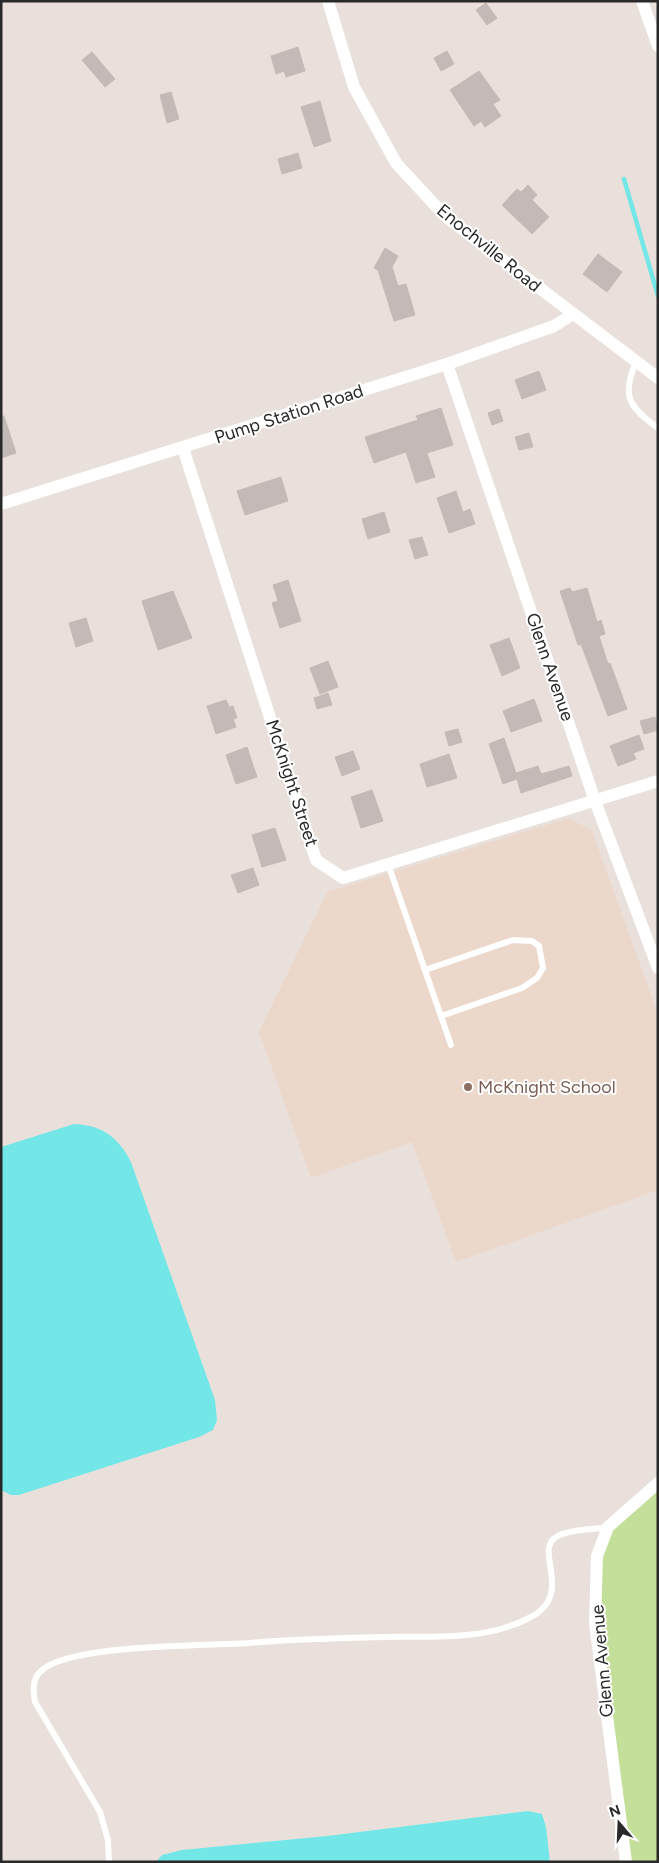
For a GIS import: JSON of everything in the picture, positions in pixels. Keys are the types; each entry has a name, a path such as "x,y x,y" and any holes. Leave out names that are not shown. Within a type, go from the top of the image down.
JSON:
{"street":[{"name":"Enochville Road","path":"328,1 354,86 396,163 445,216 658,378"},
{"path":"642,1 658,46"},
{"name":"Pump Station Road","path":"1,504 447,364 554,326 573,314"},
{"name":"Glenn Avenue","path":"447,364 595,801 658,968"},
{"name":"McKnight Street","path":"183,448 316,860 343,878 658,781"},
{"name":"Glenn Avenue","path":"626,1862 595,1623 597,1556 608,1528 658,1482"}],"lane":[{"path":"636,362 628,381 627,391 633,405 646,420 658,428"},
{"path":"388,864 451,1045"},
{"path":"425,970 514,940 532,941 539,946 543,968 537,978 522,988 441,1016"},
{"path":"109,1862 108,1840 100,1812 35,1702 33,1691 35,1677 42,1670 54,1663 76,1656 111,1650 280,1640 458,1637 501,1629 530,1618 546,1607 552,1595 553,1580 549,1555 550,1544 554,1538 561,1534 608,1528"}],"shaded area":[{"name":"McKnight School","path":"569,818 592,831 658,1014 658,1190 456,1262 412,1142 311,1178 259,1032 327,892"}],"green space":[{"path":"658,1483 658,1862 624,1862 595,1623 597,1556 608,1527"}],"water":[{"path":"74,1124 93,1127 108,1134 121,1146 131,1162 215,1400 217,1420 213,1430 199,1437 19,1495 11,1495 1,1490 1,1147"},
{"path":"528,1811 542,1814 546,1827 550,1862 156,1862 162,1855 182,1850 327,1836"}],"building":[{"path":"486,3 497,18 487,25 476,10"},
{"path":"298,47 305,71 286,77 284,71 276,74 271,56"},
{"path":"447,51 454,64 441,71 434,58"},
{"path":"92,52 115,79 105,87 82,60"},
{"path":"479,71 500,100 493,104 501,116 485,127 481,121 474,126 450,90"},
{"path":"171,92 179,119 167,123 160,95"},
{"path":"320,101 331,141 314,147 301,107"},
{"path":"298,153 302,168 282,174 278,159"},
{"path":"528,185 537,195 532,200 549,217 532,234 502,205 517,189 521,192"},
{"path":"385,248 398,256 392,267 398,286 406,284 415,315 394,321 378,270 374,268"},
{"path":"598,254 622,272 607,292 583,274"},
{"path":"539,371 546,390 522,399 515,380"},
{"path":"441,408 453,445 427,453 435,477 416,483 406,452 374,463 365,437 418,420 416,416"},
{"path":"499,409 503,421 492,425 488,413"},
{"path":"1,416 4,416 16,453 1,458"},
{"path":"529,433 533,447 519,450 515,437"},
{"path":"281,477 288,501 245,515 237,491"},
{"path":"456,491 463,512 470,509 475,524 449,533 437,498"},
{"path":"384,512 390,532 368,539 362,519"},
{"path":"422,537 428,555 415,559 409,540"},
{"path":"288,580 301,621 280,628 272,603 278,601 273,585"},
{"path":"570,588 572,592 587,588 597,622 601,620 605,634 599,636 608,664 610,663 627,709 608,716 581,644 578,645 560,591"},
{"path":"173,591 192,638 158,650 142,601"},
{"path":"86,618 93,641 76,647 69,623"},
{"path":"509,638 520,668 502,676 490,645"},
{"path":"328,661 338,687 320,694 310,668"},
{"path":"328,693 332,705 317,709 314,698"},
{"path":"534,699 542,721 511,732 503,711"},
{"path":"226,700 229,707 233,706 237,718 233,719 236,727 216,734 207,706"},
{"path":"655,717 658,730 644,734 640,721"},
{"path":"458,729 462,742 449,746 445,732"},
{"path":"639,735 644,749 633,753 636,759 618,766 610,746"},
{"path":"504,738 516,773 538,766 541,774 569,766 572,776 521,793 517,779 503,784 489,744"},
{"path":"247,747 257,777 236,784 226,755"},
{"path":"353,751 360,769 342,776 335,757"},
{"path":"449,754 457,778 427,787 420,764"},
{"path":"372,790 383,821 361,828 351,797"},
{"path":"275,828 286,860 262,867 252,835"},
{"path":"253,868 259,885 238,893 231,875"}],"waterway":[{"path":"624,179 658,296"}],"place":[{"name":"McKnight School","path":"468,1087"}]}
